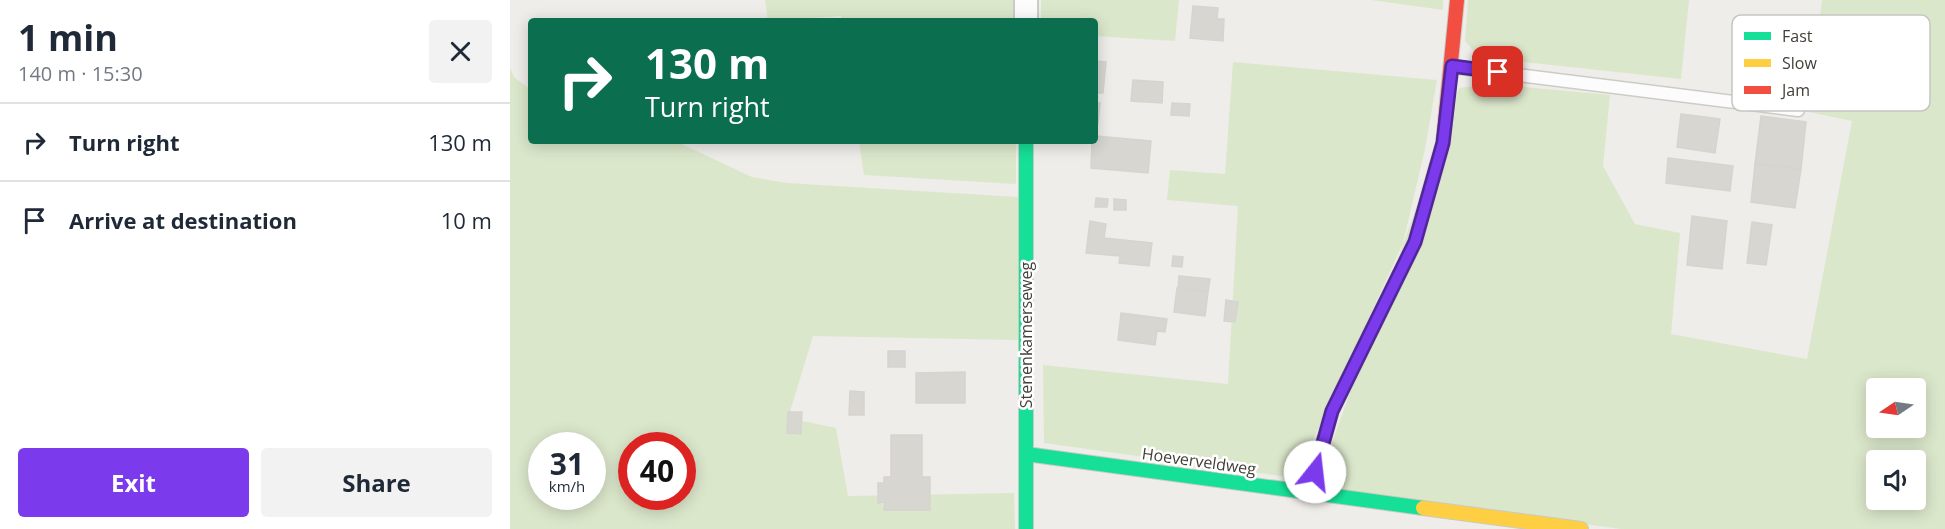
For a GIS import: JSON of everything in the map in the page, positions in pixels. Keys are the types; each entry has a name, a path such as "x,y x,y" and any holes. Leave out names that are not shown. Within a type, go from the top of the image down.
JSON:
{"street":[{"path":"1026,0 1026,18"},
{"path":"1309,492 1332,411 1415,242 1443,143 1457,0"},
{"name":"Stenenkamerseweg","path":"1026,144 1026,529"},
{"name":"Hoeverveldweg","path":"1026,454 1581,529"}],"lane":[{"path":"1452,66 1732,102"}],"green space":[{"path":"765,0 1017,0 1017,18 841,18 841,16 768,18"},
{"path":"1041,0 1179,0 1175,41 1098,36 1098,18 1041,18"},
{"path":"1371,0 1443,0 1443,10"},
{"path":"1468,0 1689,0 1681,79 1479,57 1465,41"},
{"path":"1822,0 1945,0 1945,529 1621,529 1333,490 1323,468 1459,88 1493,84 1610,95 1603,166 1635,224 1680,233 1671,334 1807,359 1852,121 1809,111 1930,111 1930,15 1820,15"},
{"path":"1233,62 1437,80 1425,149 1403,243 1301,466 1295,478 1044,443 1043,365 1228,384 1238,206 1167,200 1170,170 1225,174"},
{"path":"510,68 514,77 528,88 528,144 681,144 752,177 787,183 1019,197 1019,340 813,336 788,418 836,428 848,496 1014,493 1015,529 510,529"},
{"path":"859,144 1016,144 1016,184 864,175"}],"building":[{"path":"1193,6 1218,8 1217,19 1224,19 1223,41 1190,38"},
{"path":"1098,61 1106,62 1103,93 1098,93"},
{"path":"1133,80 1163,82 1162,103 1131,101"},
{"path":"1172,103 1190,104 1189,116 1171,115"},
{"path":"1681,114 1720,119 1715,153 1677,147"},
{"path":"1761,116 1806,122 1801,169 1755,164"},
{"path":"1098,136 1151,141 1148,173 1091,168 1092,144 1098,144"},
{"path":"1668,158 1733,166 1730,191 1666,183"},
{"path":"1755,164 1801,169 1795,208 1751,202"},
{"path":"1096,198 1108,199 1107,207 1095,207"},
{"path":"1114,199 1126,200 1126,210 1114,210"},
{"path":"1692,216 1727,221 1722,269 1687,265"},
{"path":"1090,221 1106,224 1104,238 1152,243 1149,266 1119,263 1120,256 1086,253"},
{"path":"1752,222 1772,225 1766,265 1747,263"},
{"path":"1173,256 1183,257 1182,267 1172,266"},
{"path":"1179,276 1210,279 1208,292 1178,288"},
{"path":"1177,288 1208,292 1205,316 1174,312"},
{"path":"1226,300 1238,302 1235,322 1224,321"},
{"path":"1121,313 1167,319 1165,332 1157,331 1155,345 1118,340"},
{"path":"888,351 905,351 905,367 888,367"},
{"path":"965,372 965,403 916,403 916,373"},
{"path":"850,391 864,392 864,415 849,415"},
{"path":"788,412 802,412 801,434 787,433"},
{"path":"891,435 922,435 922,477 930,477 930,510 884,510 885,502 878,503 878,483 884,483 884,477 891,477"}],"traffic: fast":[{"path":"1026,144 1026,529"},
{"path":"1309,492 1332,411 1415,242 1433,178"},
{"path":"1026,454 1423,508"}],"traffic: slow":[{"path":"1423,508 1581,529"}],"traffic: jam":[{"path":"1433,178 1443,143 1457,0"}],"route":[{"path":"1315,472 1332,411 1415,242 1443,143 1452,66 1498,72"}]}
